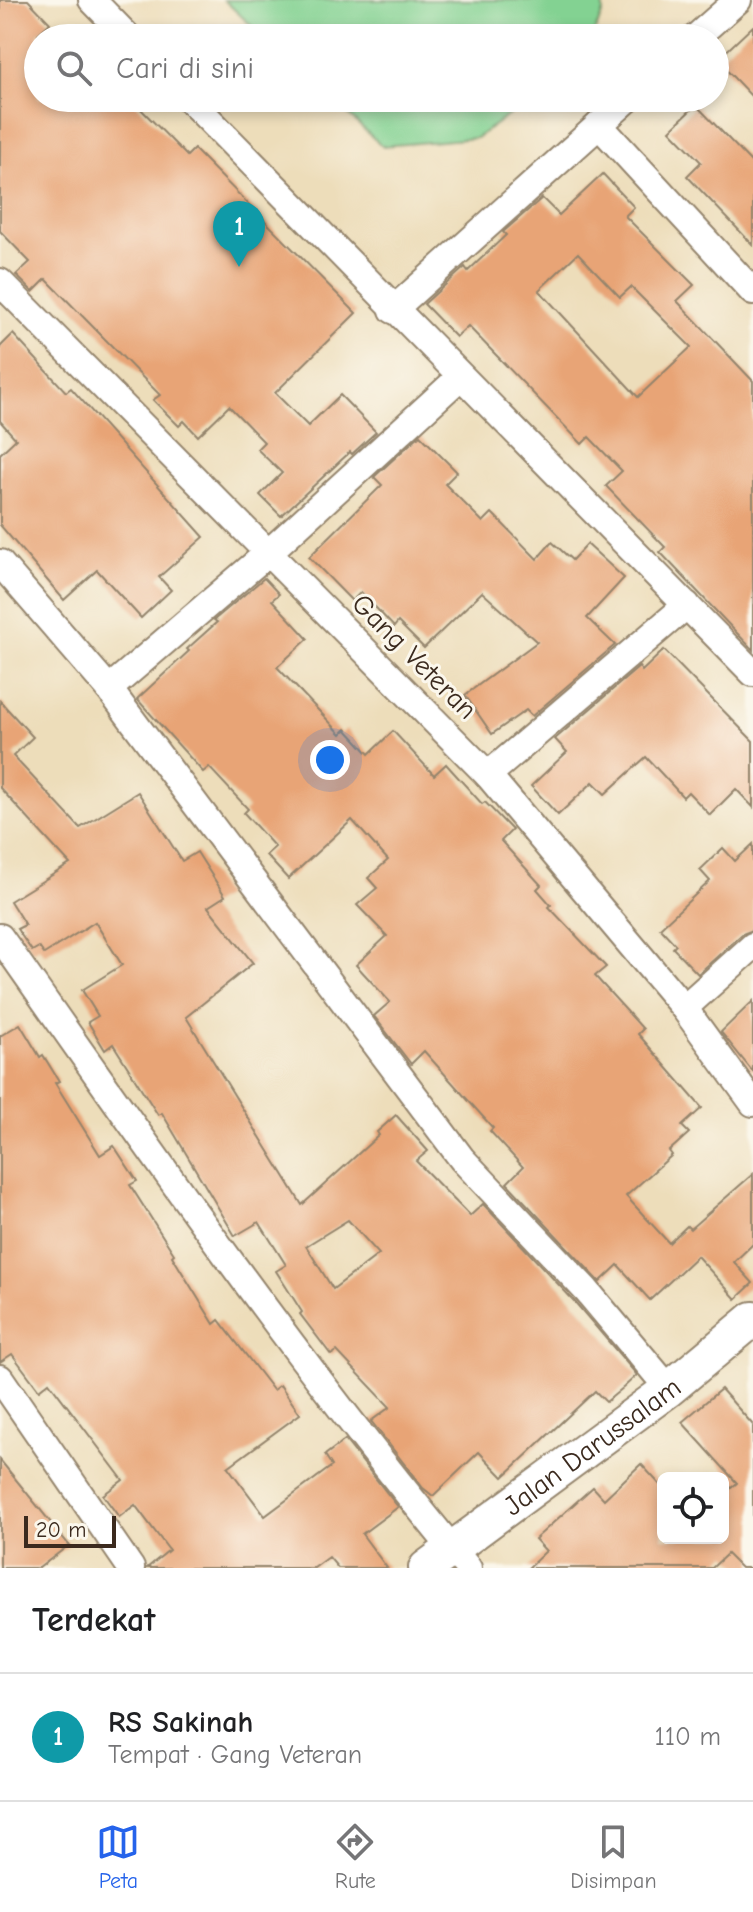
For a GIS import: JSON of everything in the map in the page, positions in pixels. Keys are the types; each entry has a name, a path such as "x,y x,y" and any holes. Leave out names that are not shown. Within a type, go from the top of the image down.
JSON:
{"street":[{"path":"92,0 115,24"},
{"path":"711,24 738,0"},
{"path":"202,112 393,310 751,668"},
{"path":"393,310 613,112"},
{"path":"599,125 753,292"},
{"name":"Gang Veteran","path":"0,282 488,775 684,1008 753,1103"},
{"path":"109,689 268,553 460,377"},
{"path":"0,563 109,689 462,1159 586,1290 669,1389"},
{"path":"488,775 687,605"},
{"path":"0,937 206,1228 449,1562"},
{"path":"684,1008 753,946"},
{"name":"Jalan Darussalam","path":"449,1562 753,1319"},
{"path":"0,1378 131,1568"}],"green space":[{"path":"224,0 603,0 603,12 598,24 250,24"},
{"path":"345,112 513,112 476,138 382,146"}],"building":[{"path":"0,0 28,0 50,23 24,24 24,112 144,112 187,156 194,149 356,313 275,393 308,426 340,395 376,432 281,516 260,495 282,473 257,449 264,442 229,406 198,436 184,421 179,426 153,400 160,395 46,279 33,292 16,275 30,262 0,231"},
{"path":"753,26 753,98 729,73 729,49"},
{"path":"689,112 703,112 753,164 753,245 687,176 701,162 670,130"},
{"path":"603,174 634,207 625,216 694,285 677,301 753,381 753,650 660,552 665,547 606,486 622,471 589,437 582,444 468,326 456,337 424,304 465,267 468,271 506,235 503,232 542,198 559,215","holes":["578,253 620,297 631,287 691,347 638,397 539,290"]},
{"path":"13,334 66,392 71,388 204,537 159,577 171,590 141,618 97,570 64,600 0,525 0,454 16,439 0,421 0,347"},
{"path":"420,435 457,472 445,484 483,522 492,513 537,559 552,542 572,560 587,544 624,578 587,618 615,645 532,716 526,710 492,734 465,695 537,642 482,592 424,648 398,622 394,627 361,592 352,601 309,557 382,485 374,477"},
{"path":"264,578 279,594 272,600 308,639 277,667 341,734 346,729 369,754 393,731 434,775 446,764 482,804 485,802 512,830 501,841 541,885 537,889 551,905 549,907 606,967 595,976 643,1029 638,1034 702,1108 682,1126 689,1133 669,1151 672,1155 626,1196 669,1243 687,1226 690,1229 753,1174 753,1244 734,1262 753,1283 736,1299 697,1256 650,1300 618,1265 600,1282 507,1183 523,1167 490,1131 493,1128 424,1051 411,1064 374,1016 390,1002 356,965 387,936 357,905 377,888 368,878 388,860 352,820 288,879 266,855 275,847 244,813 248,809 209,767 203,772 137,699 189,651 187,649 217,622 214,620"},
{"path":"664,650 753,741 753,807 736,789 710,815 688,792 683,797 646,757 605,794 593,782 558,815 531,786 567,752 555,739 639,667 642,671"},
{"path":"0,701 33,737 13,756 80,828 138,792 182,861 197,852 225,896 208,907 253,963 186,1017 302,1205 379,1135 377,1132 396,1115 428,1151 416,1161 470,1216 483,1204 574,1301 637,1375 606,1402 595,1391 503,1477 479,1452 433,1496 423,1488 371,1421 390,1407 337,1351 331,1355 300,1314 302,1312 276,1271 286,1265 259,1222 235,1236 162,1113 158,1115 113,1044 105,1050 88,1022 98,1016 82,990 122,965 95,922 44,954 39,947 32,951 17,929 25,925 10,901 70,864 0,788","holes":["348,1220 379,1254 333,1289 306,1246"]},
{"path":"753,844 753,930 742,934 698,974 673,948 676,945 660,928 710,881 700,870 723,848 735,861"},
{"path":"753,1001 753,1072 721,1032"},
{"path":"20,1024 59,1081 55,1083 100,1155 114,1146 137,1181 130,1185 214,1324 219,1320 273,1390 280,1385 300,1414 228,1467 265,1516 332,1466 325,1455 345,1440 398,1507 362,1534 387,1568 338,1568 329,1557 314,1568 147,1568 169,1550 135,1505 119,1517 103,1495 123,1480 49,1382 39,1390 12,1354 0,1362 0,1036"},
{"path":"721,1389 753,1425 753,1568 741,1568 727,1554 712,1568 528,1568 546,1551 535,1539 593,1487 604,1499 641,1464 657,1481 657,1544 729,1544 729,1490 737,1483 682,1422"},
{"path":"0,1460 69,1545 39,1568 0,1568"}],"place":[{"name":"RS Sakinah","path":"239,267"}]}
